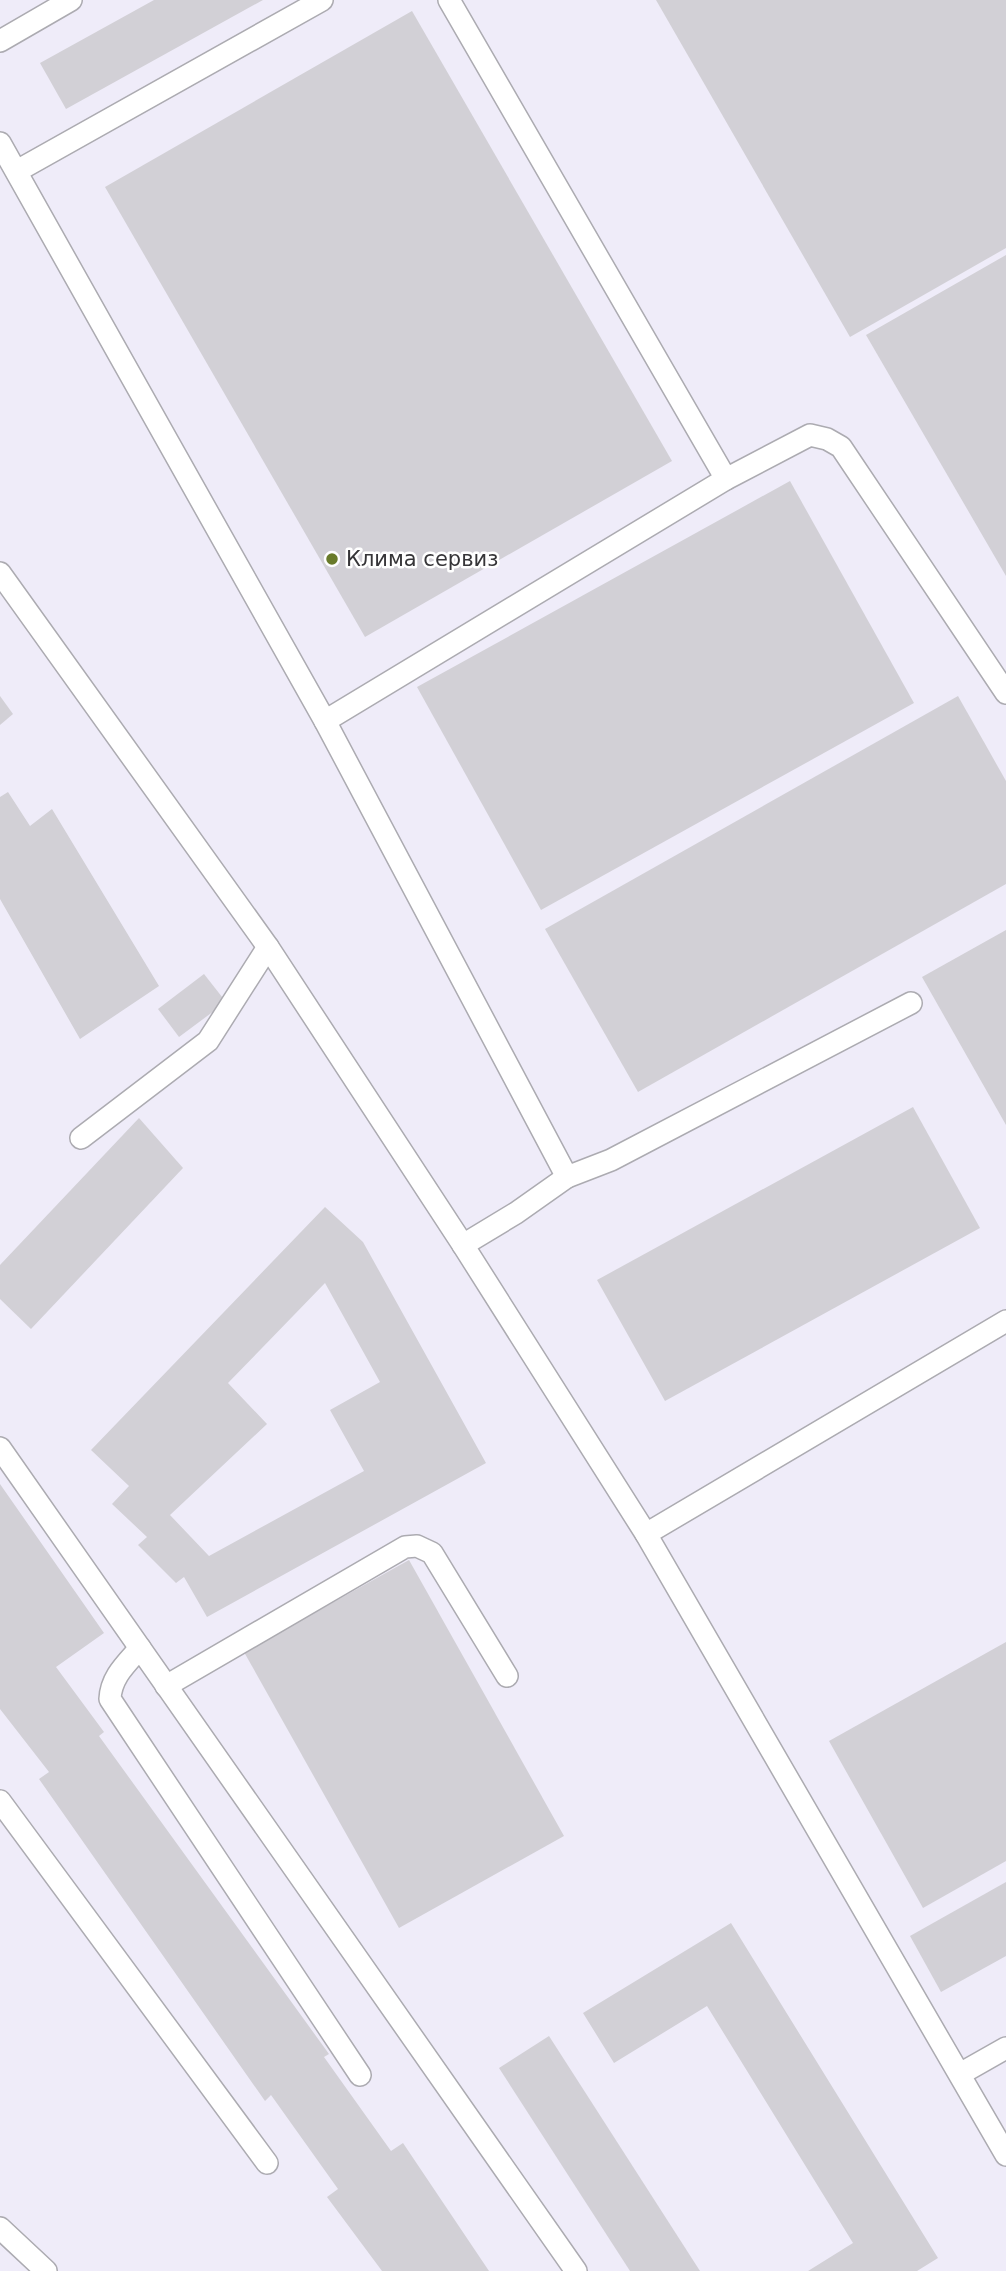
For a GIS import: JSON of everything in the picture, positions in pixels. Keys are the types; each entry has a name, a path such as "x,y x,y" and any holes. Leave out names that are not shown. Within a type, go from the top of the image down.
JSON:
{"lane":[{"path":"0,41 71,0"},
{"path":"17,171 322,0"},
{"path":"449,0 726,479"},
{"path":"0,143 325,721 566,1177"},
{"path":"325,721 726,479 810,435 827,439 841,447 1006,693"},
{"path":"0,573 268,947 463,1245 646,1534 1006,2155"},
{"path":"81,1138 208,1041 268,947"},
{"path":"463,1245 516,1213 566,1177 611,1160 911,1003"},
{"path":"646,1534 1006,1321"},
{"path":"0,1448 576,2271"},
{"path":"166,1686 405,1547 417,1546 432,1553 507,1676"},
{"path":"140,1648 117,1674 110,1686 110,1699 360,2075"},
{"path":"0,1801 267,2163"},
{"path":"960,2074 1006,2048"},
{"path":"0,2228 46,2271"}],"shaded area":[{"path":"0,0 1006,0 1006,2271 0,2271"}],"building":[{"path":"154,0 263,0 66,109 40,63"},
{"path":"656,0 1006,0 1006,248 850,337"},
{"path":"412,11 672,461 365,637 105,187"},
{"path":"1006,255 1006,576 866,335"},
{"path":"790,481 914,703 541,910 417,687"},
{"path":"0,696 13,714 0,725"},
{"path":"958,696 1006,781 1006,884 638,1092 545,929"},
{"path":"8,792 30,826 52,809 159,986 80,1039 0,899 0,797"},
{"path":"1006,930 1006,1125 922,977"},
{"path":"204,974 226,1002 179,1037 158,1009"},
{"path":"913,1107 980,1228 665,1401 597,1280"},
{"path":"139,1118 183,1168 31,1329 0,1299 0,1265"},
{"path":"325,1207 363,1242 486,1463 207,1617 184,1577 176,1583 138,1545 147,1537 112,1504 129,1486 91,1450","holes":["325,1283 380,1382 330,1410 364,1471 209,1556 170,1515 267,1424 228,1383"]},
{"path":"0,1484 104,1633 56,1667 104,1732 99,1736 329,2054 324,2057 391,2151 403,2143 489,2271 382,2271 327,2197 338,2189 271,2095 265,2101 39,1779 49,1772 0,1709"},
{"path":"409,1560 564,1836 399,1928 244,1652"},
{"path":"1006,1642 1006,1861 923,1908 829,1741"},
{"path":"1006,1882 1006,1956 941,1992 910,1936"},
{"path":"731,1923 938,2258 917,2271 808,2271 853,2243 707,2006 614,2063 583,2013"},
{"path":"549,2036 700,2271 630,2271 499,2068"}],"place":[{"name":"Клима сервиз","path":"332,559"}]}
